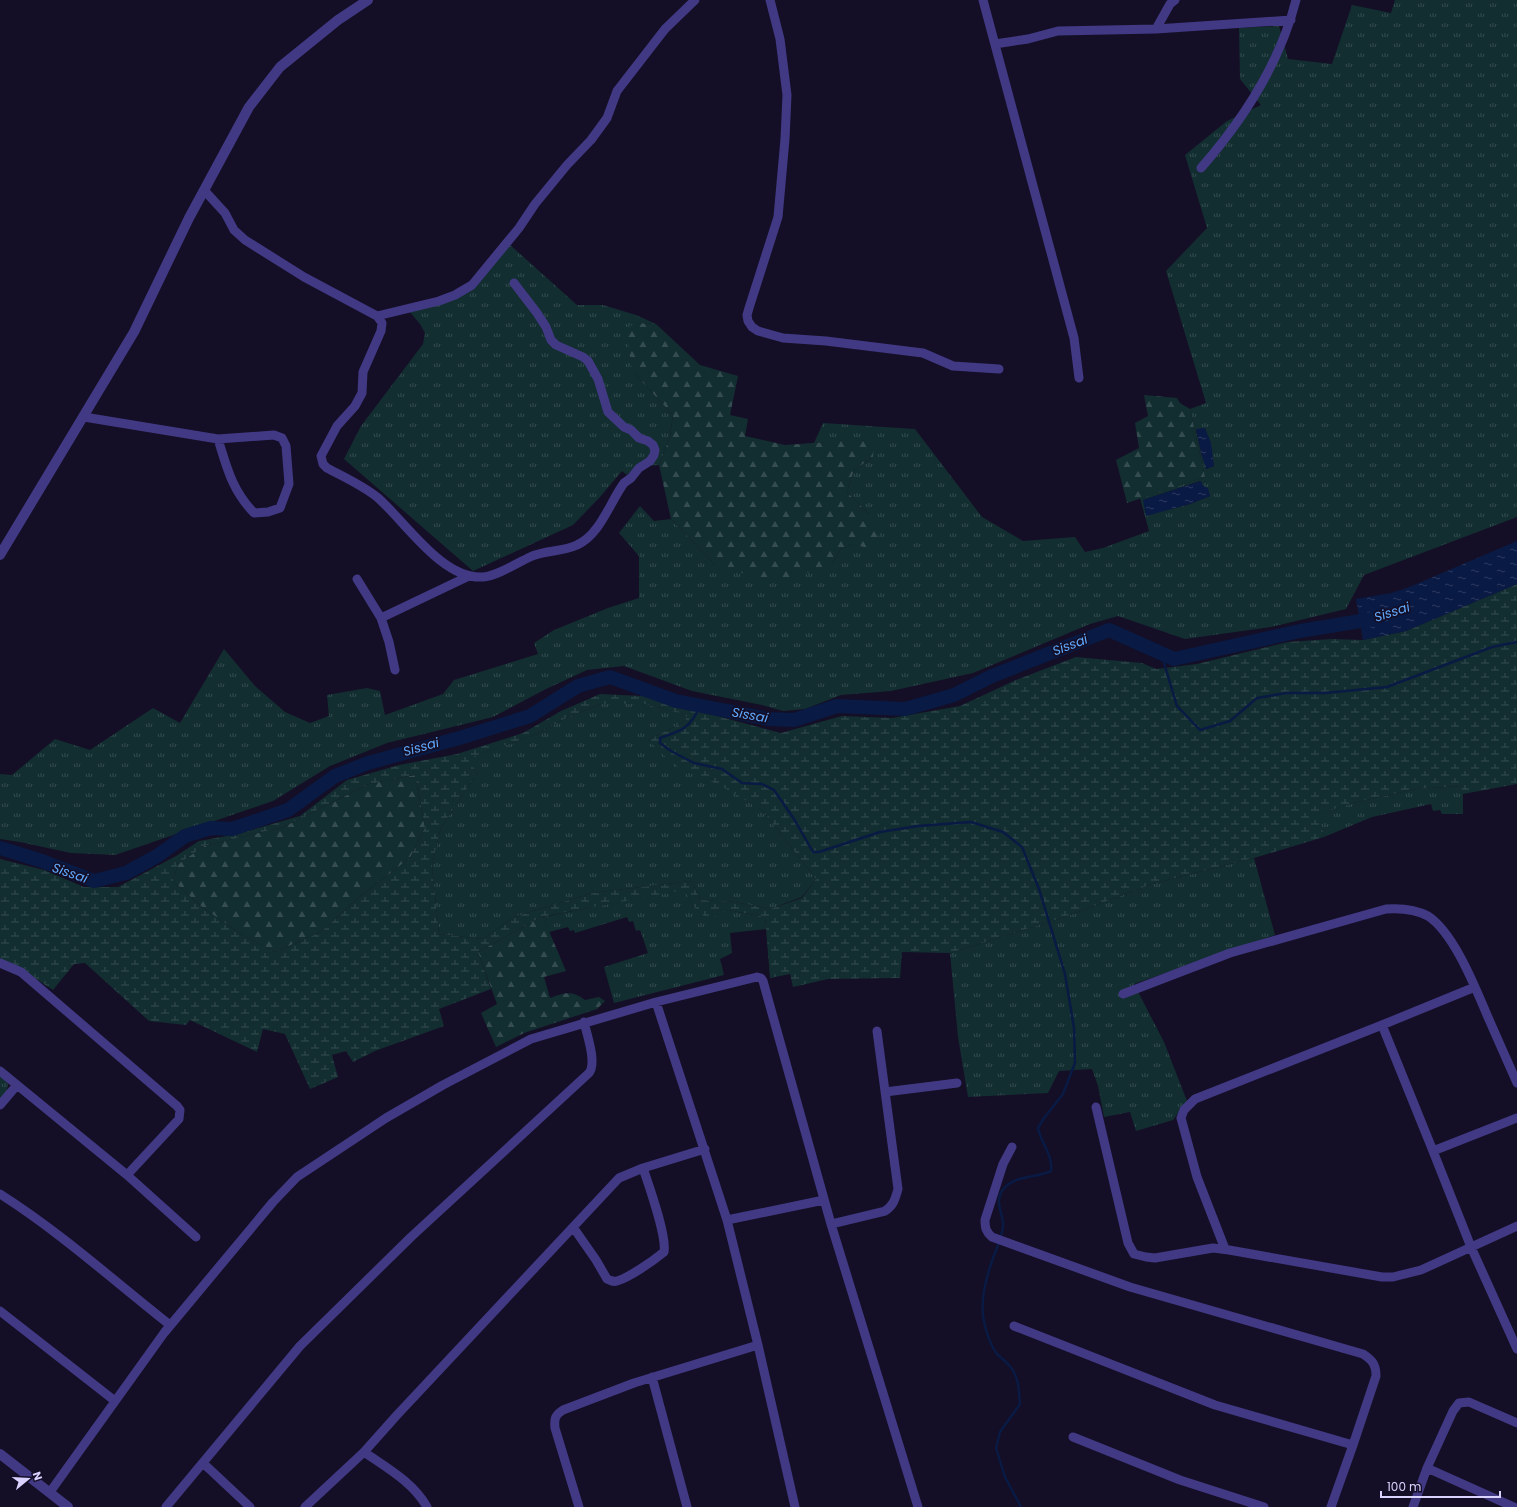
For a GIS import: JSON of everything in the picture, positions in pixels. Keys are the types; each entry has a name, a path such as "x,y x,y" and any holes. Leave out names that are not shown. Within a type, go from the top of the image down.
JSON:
{"street":[{"path":"0,555 134,332 204,190 249,107 280,67 338,20 368,0"},
{"path":"377,316 439,301 455,295 472,285 567,165 591,140 607,118 618,91 666,29 695,0"},
{"path":"770,0 780,39 787,95 785,139 778,217 747,315 748,321 752,327 758,331 783,338 923,353 953,366 999,369"},
{"path":"983,0 1074,338 1079,378"},
{"path":"1156,29 1170,4 1174,0"},
{"path":"1201,168 1223,142 1251,102 1275,59 1291,20 1296,0"},
{"path":"995,44 1028,39 1058,31 1156,29 1291,20"},
{"path":"204,190 225,213 234,230 245,240 304,277 377,316 382,323 381,331 363,372 362,394 355,406 337,426 321,456 322,461 327,468 359,485 376,497 400,519 412,535 434,555 454,570 469,576 491,576 536,554 578,545 588,538 594,530 624,483 631,478 639,468 650,462 655,450 653,445 648,441 639,438 615,420 608,412 600,384 588,360 556,345 551,340 546,327 537,313 514,283"},
{"path":"84,417 218,439 274,435 282,438 286,446 289,484 280,508 268,512 254,513 243,502 231,480 218,439"},
{"path":"381,618 469,576"},
{"path":"357,579 381,618 389,642 395,670"},
{"path":"1123,994 1230,953 1365,914 1395,908 1409,910 1429,917 1453,944 1475,987 1517,1083"},
{"path":"0,964 20,972 178,1106 180,1110 179,1119 127,1175"},
{"path":"50,1492 170,1325 273,1202 297,1178 386,1118 457,1077 531,1039 584,1022 752,977 761,978 763,981 831,1224 918,1507"},
{"path":"1225,1249 1198,1177 1181,1118 1184,1110 1195,1099 1475,987"},
{"path":"656,1002 727,1220 758,1344 795,1507"},
{"path":"166,1507 300,1346 411,1237 592,1070 593,1062 584,1022"},
{"path":"1382,1025 1471,1247 1517,1349"},
{"path":"831,1224 885,1211 891,1207 895,1201 898,1189 877,1031"},
{"path":"0,1070 127,1175 196,1237"},
{"path":"885,1092 957,1083"},
{"path":"0,1105 17,1085"},
{"path":"1096,1107 1128,1244 1134,1254 1155,1258 1213,1248 1225,1249 1382,1276 1393,1276 1421,1270 1517,1226"},
{"path":"1433,1151 1517,1118"},
{"path":"1012,1147 1003,1164 985,1220 987,1234 992,1238 1130,1287 1363,1354 1374,1362 1376,1376 1354,1445 1330,1507"},
{"path":"305,1507 364,1452 619,1178 643,1168 705,1149"},
{"path":"573,1227 607,1279 610,1281 617,1281 627,1276 664,1252 665,1248 662,1234 643,1168"},
{"path":"0,1194 19,1206 58,1236 170,1325"},
{"path":"727,1220 824,1200"},
{"path":"0,1311 115,1401"},
{"path":"1014,1326 1215,1405 1354,1445"},
{"path":"579,1507 555,1428 554,1418 557,1414 563,1410 652,1377 758,1344"},
{"path":"652,1377 687,1507"},
{"path":"1412,1507 1453,1411 1459,1403 1469,1402 1517,1423"},
{"path":"1073,1437 1180,1480 1264,1507"},
{"path":"364,1452 409,1484 421,1496 427,1507"},
{"path":"0,1454 68,1507"},
{"path":"203,1463 250,1507"},
{"path":"1428,1468 1514,1507"}],"green space":[{"path":"1395,0 1517,0 1517,517 1364,575 1346,609 1271,627 1185,639 1118,616 1090,624 973,673 891,691 841,695 805,709 783,711 762,705 692,691 624,666 587,670 546,689 493,717 387,743 330,766 273,801 115,855 71,853 0,839 0,774 12,775 55,739 90,750 153,708 180,723 224,649 255,686 285,712 310,723 329,716 327,695 367,688 380,691 385,715 443,694 454,680 538,654 534,643 554,630 608,608 639,598 639,556 619,533 640,506 654,521 671,519 715,565 831,566 840,550 853,544 870,515 847,492 854,470 873,457 827,442 814,443 823,423 915,429 982,517 1023,541 1075,537 1085,552 1103,548 1149,531 1140,498 1205,477 1190,409 1206,403 1166,271 1207,228 1185,155 1227,121 1261,105 1240,79 1239,28 1279,26 1288,59 1332,64 1352,5 1391,13","holes":["1205,428 1214,466 1207,469 1202,456 1196,430","1200,481 1210,496 1190,504 1172,509 1143,500"]},
{"path":"509,244 577,305 603,305 636,315 656,324 637,323 632,371 673,415 670,437 659,465 637,466 627,475 622,471 573,525 473,571 344,459 361,426 423,344 425,333 410,312 475,288"},
{"path":"637,323 656,324 700,365 738,376 730,415 748,419 745,436 785,445 827,442 860,437 874,443 873,457 854,470 847,492 870,515 880,533 871,549 853,544 840,550 831,566 773,582 715,565 671,519 659,465 670,437 673,415 632,371 626,328"},
{"path":"1144,395 1177,398 1180,403 1190,409 1205,477 1127,503 1116,460 1139,448 1135,423 1148,416"},
{"path":"1517,584 1517,784 1463,794 1461,786 1416,789 1353,803 1319,814 1324,837 1254,858 1152,884 1065,917 950,953 902,952 900,978 828,979 793,987 790,974 770,978 765,917 728,910 708,920 693,906 684,890 541,917 478,952 491,989 439,1009 444,1026 375,1051 353,1062 346,1051 332,1055 338,1077 310,1089 285,1034 263,1029 257,1052 190,1020 186,1025 149,1021 85,963 74,964 53,990 13,964 0,960 0,859 44,870 84,887 118,887 176,856 199,841 238,834 300,816 347,780 399,765 457,754 523,733 561,711 600,694 642,696 781,733 842,716 892,718 960,706 1016,680 1076,657 1142,663 1156,669 1197,664 1288,642 1331,639 1363,640 1406,631","holes":["601,704 645,704 687,715 685,721 648,740 674,765 721,786 762,810 816,879 802,898 770,909 735,902 701,900 691,881 592,893 514,917 483,939 439,934 432,865 441,827 477,774 469,758 537,734 566,718","415,775 425,827 410,858 358,898 321,932 275,952 241,934 203,908 173,881 178,864 204,846 283,827 369,784"]},
{"path":"601,704 645,704 688,715 685,721 648,740 762,810 816,879 802,897 770,909 735,902 701,900 691,881 592,893 514,917 483,939 439,934 432,865 441,827 477,774 468,758 537,734 566,718"},
{"path":"415,775 425,827 410,858 358,898 321,932 275,952 241,934 203,908 173,881 178,864 204,846 283,827 369,784"},
{"path":"1462,786 1463,814 1442,814 1440,810 1433,811 1431,804 1372,817 1324,837 1318,814 1353,803 1416,789"},
{"path":"1254,858 1275,935 1134,984 1164,1042 1187,1101 1173,1120 1136,1131 1130,1112 1104,1117 1098,1086 1092,1069 1059,1071 1048,1093 968,1097 958,1037 950,953 1065,917 1152,884"},
{"path":"684,889 693,906 708,919 728,910 765,917 766,929 730,933 732,953 720,959 724,975 614,1003 604,967 648,953 640,930 636,931 633,921 629,922 627,917 575,933 574,930 570,931 568,927 549,932 543,917"},
{"path":"543,917 566,971 544,977 550,998 568,993 585,1000 599,997 605,1001 597,1009 524,1033 496,1047 481,1013 497,1004 478,952"},
{"path":"0,1074 8,1083 7,1090 0,1100"}],"water":[{"path":"1205,428 1211,443 1214,466 1206,469 1196,429"},
{"path":"1201,481 1203,486 1208,488 1210,496 1190,504 1146,516 1143,500"},
{"path":"1517,541 1517,584 1406,631 1363,640 1356,599 1391,593 1407,588"}],"waterway":[{"name":"Sissai","path":"0,848 42,861 94,881 126,873 157,856 185,836 211,828 232,829 288,810 335,776 368,763 463,737 530,716 578,686 610,677 676,701 768,719 794,720 837,706 905,709 954,695 992,676 1109,630 1174,659 1300,631 1379,618"},
{"path":"1161,653 1177,706 1200,730 1230,721 1257,698 1286,693 1325,693 1387,687 1492,647 1517,642"},
{"path":"700,706 689,724 674,733 660,738 660,743 671,751 694,763 722,769 742,783 762,784 774,790 794,819 813,852 819,852 880,832 918,826 971,822 1003,832 1022,847 1039,889 1065,974 1074,1028 1075,1063 1063,1094 1038,1128 1049,1154 1051,1171 1018,1179 1007,1186 1000,1195 999,1204 1003,1226 1000,1240 987,1277 983,1302 983,1318 990,1341 997,1354 1012,1369 1018,1386 1020,1404 1000,1432 996,1448 1005,1477 1021,1507"}]}
